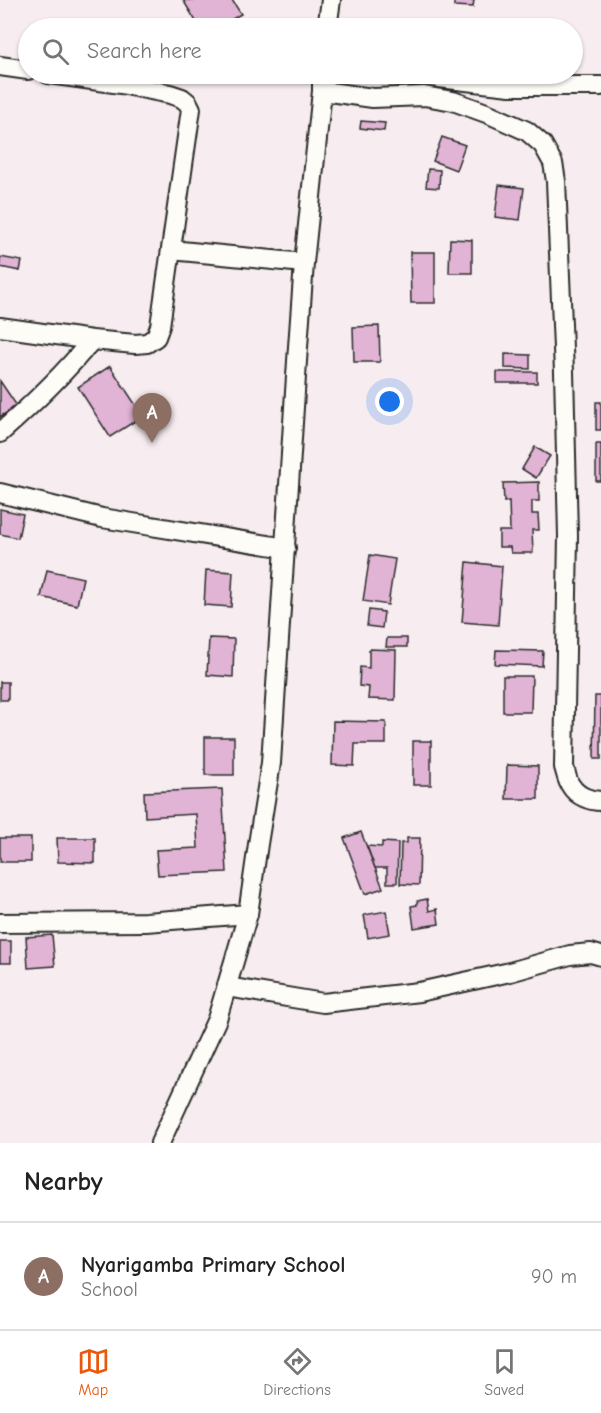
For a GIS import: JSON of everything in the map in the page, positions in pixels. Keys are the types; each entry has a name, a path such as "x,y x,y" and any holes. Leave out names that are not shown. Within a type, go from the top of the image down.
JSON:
{"street":[{"path":"328,18 331,0"},
{"path":"0,66 18,69"},
{"path":"0,327 135,344 147,343 156,337 160,326 191,109 182,98 121,84"},
{"path":"160,1143 217,1018 248,914 271,763 304,263 322,84"},
{"path":"328,84 373,98 424,96 453,101 527,131 543,145 553,162 556,181 564,372 568,536 564,767 570,785 579,794 593,801 601,801"},
{"path":"492,84 601,86"},
{"path":"171,250 304,263"},
{"path":"0,433 54,382 92,340"},
{"path":"0,493 102,518 286,548"},
{"path":"0,923 146,922 248,914"},
{"path":"227,987 323,1003 419,992 510,972 570,955 591,953 601,956"},
{"path":"170,1143 172,1119"}],"building":[{"path":"183,0 232,0 241,14 234,18 194,18"},
{"path":"454,0 474,0 473,7 454,6"},
{"path":"361,121 385,123 384,131 360,128"},
{"path":"442,137 465,145 456,170 433,161"},
{"path":"428,169 440,170 439,188 426,187"},
{"path":"499,185 524,188 520,220 495,217"},
{"path":"450,239 472,240 472,273 449,273"},
{"path":"410,252 435,252 435,303 411,303"},
{"path":"0,257 22,261 20,271 0,267"},
{"path":"379,326 380,362 354,362 353,327"},
{"path":"505,354 530,355 530,369 505,368"},
{"path":"110,366 143,416 110,437 78,387"},
{"path":"497,372 537,372 537,383 497,383"},
{"path":"0,381 17,406 0,417"},
{"path":"596,402 601,402 601,430 596,430"},
{"path":"596,444 601,444 601,481 596,481"},
{"path":"535,447 550,456 536,478 522,469"},
{"path":"539,482 539,501 532,501 532,514 538,514 539,530 532,530 533,553 511,553 510,547 499,547 499,531 510,531 509,501 504,502 503,483"},
{"path":"0,509 23,514 18,538 0,534"},
{"path":"370,555 395,559 388,605 363,601"},
{"path":"467,562 502,566 498,625 462,622"},
{"path":"47,570 83,578 77,605 41,597"},
{"path":"206,570 233,572 231,607 204,605"},
{"path":"369,610 384,612 382,628 367,626"},
{"path":"209,638 234,639 233,677 207,675"},
{"path":"387,638 407,638 407,647 386,647"},
{"path":"369,649 396,650 395,700 368,699 369,687 359,686 360,667 369,668"},
{"path":"496,650 543,651 542,666 495,664"},
{"path":"503,676 532,676 531,712 503,712"},
{"path":"0,682 8,682 8,700 0,700"},
{"path":"595,696 601,696 601,759 594,759"},
{"path":"333,721 386,722 386,744 355,744 354,766 332,765"},
{"path":"205,737 234,737 234,775 205,775"},
{"path":"413,741 431,741 431,785 413,785"},
{"path":"507,765 538,766 538,799 506,799"},
{"path":"222,789 227,872 158,875 156,850 198,848 196,814 145,817 144,792"},
{"path":"361,832 383,888 365,894 344,838"},
{"path":"0,838 31,838 31,862 0,862"},
{"path":"57,838 95,838 95,863 58,862"},
{"path":"407,838 420,838 419,885 400,884 401,843 407,843"},
{"path":"382,842 398,843 397,883 387,883 387,868 375,868 367,846 382,847"},
{"path":"427,899 429,911 437,909 439,924 414,928 411,906 417,905 417,901"},
{"path":"386,911 390,934 368,938 364,915"},
{"path":"52,935 55,966 28,968 26,937"},
{"path":"0,941 11,941 11,963 0,963"}],"place":[{"name":"Nyarigamba Primary School","path":"152,443"}]}
